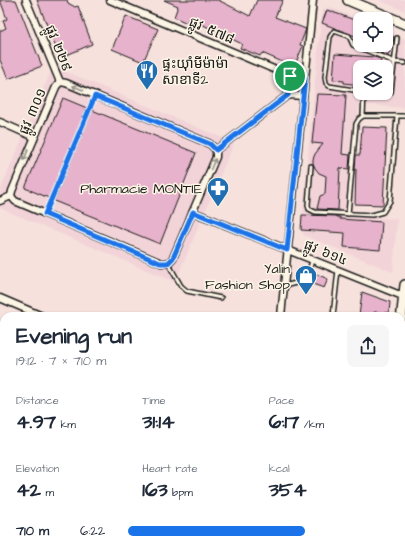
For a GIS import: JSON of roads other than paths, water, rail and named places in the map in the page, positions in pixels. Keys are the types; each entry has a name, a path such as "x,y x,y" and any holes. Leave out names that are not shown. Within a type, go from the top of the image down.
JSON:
{"main road":[{"path":"348,0 405,24"},
{"path":"402,312 405,285"}],"street":[{"name":"ផ្លូវ ២២៩","path":"26,0 60,82"},
{"name":"ផ្លូវ ៥៧៨","path":"110,0 290,76 305,78"},
{"path":"281,312 313,0"},
{"path":"288,95 290,76"},
{"path":"0,201 11,196 15,202 160,263 168,263 173,258 216,157 216,150 210,144 66,83 60,82"},
{"name":"ផ្លូវ ៣០១","path":"11,196 34,136 56,87 60,82"},
{"path":"216,150 288,95 303,96"},
{"path":"0,122 34,136"},
{"name":"ផ្លូវ ៦១៤","path":"193,212 404,297"},
{"path":"0,298 33,312"}],"lane":[{"path":"353,91 329,86 326,83 330,37 334,31 349,36 353,45 390,60"},
{"path":"393,77 397,38"},
{"path":"395,62 405,63"},
{"path":"45,214 95,96"},
{"path":"363,116 364,100"},
{"path":"348,214 356,124 363,116 405,116"},
{"path":"311,166 309,209 315,212 372,215 383,212 390,200 397,116"},
{"path":"284,286 304,281 310,272 312,260"},
{"path":"168,263 183,288 188,291 221,298"},
{"path":"333,312 338,270"}],"place":[{"name":"ផ្ទះយ៉ាំមីម៉ាម៉ា សាខាទី2","path":"147,90"},
{"name":"Pharmacie MONTIE","path":"218,208"},
{"name":"Yalin Fashion Shop","path":"306,296"}]}
